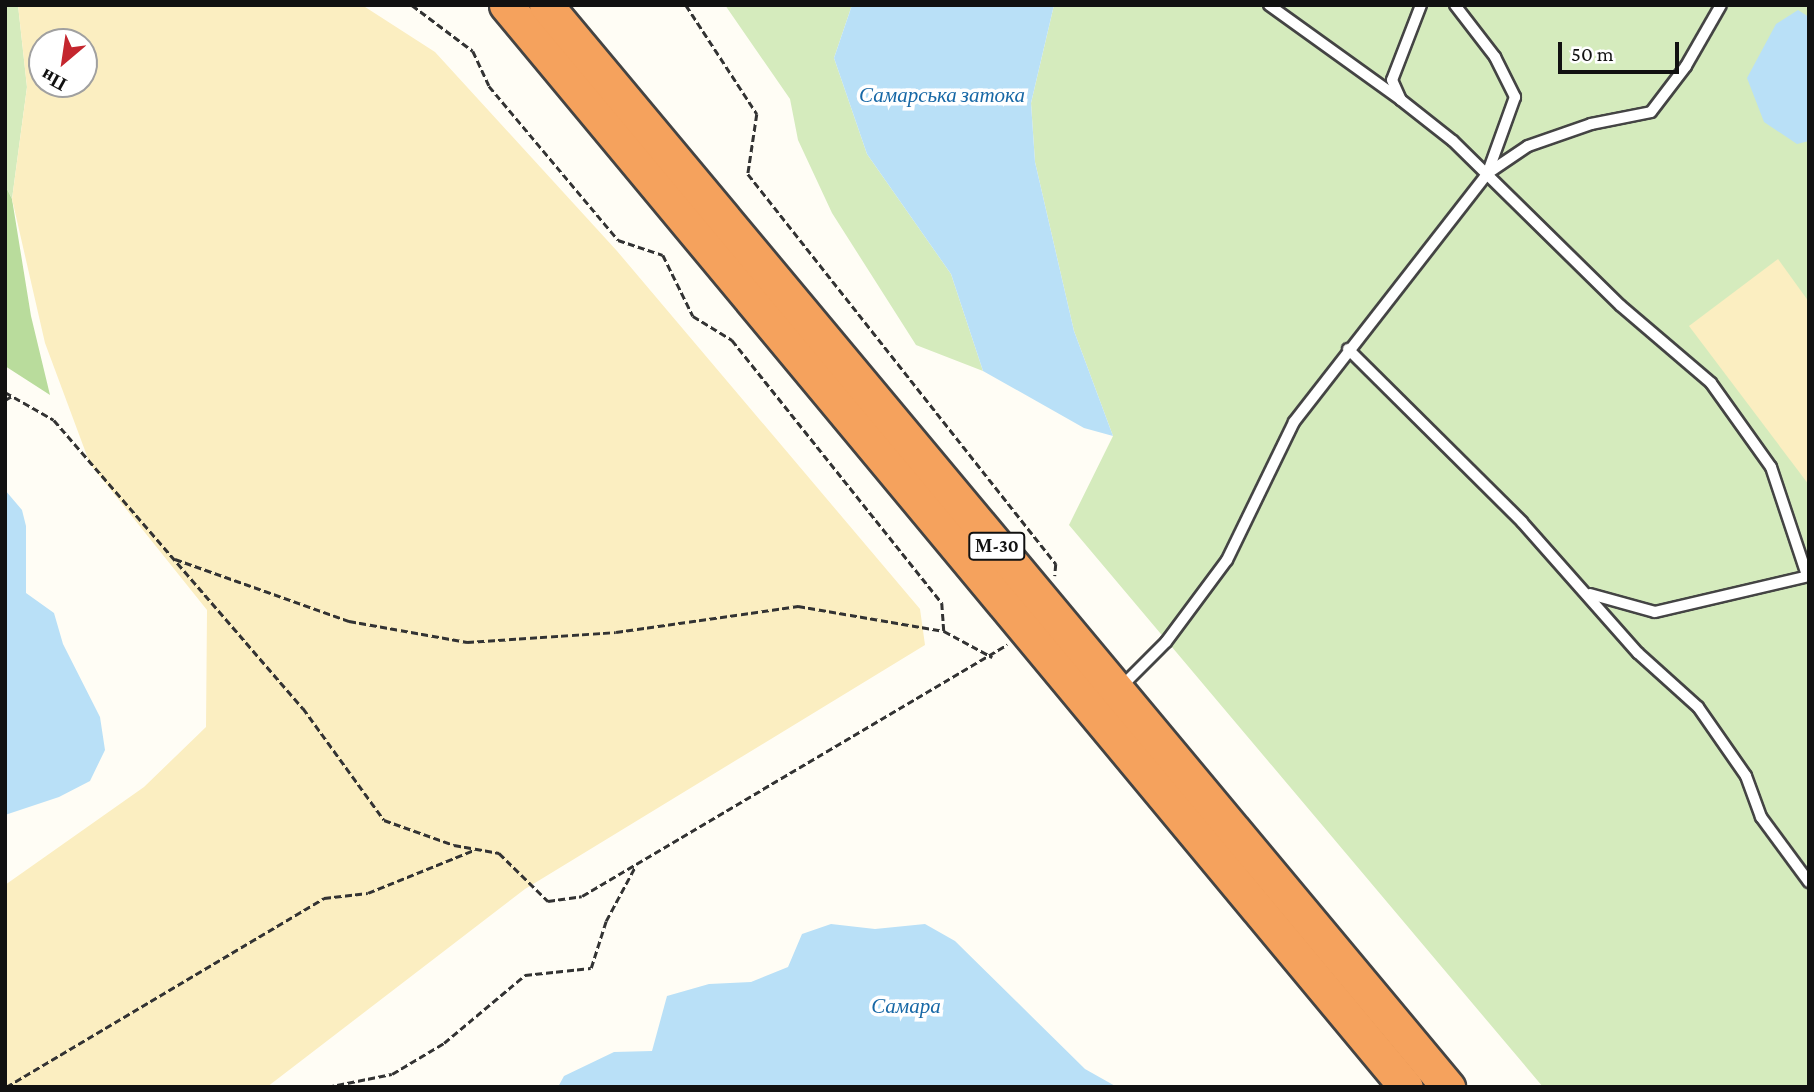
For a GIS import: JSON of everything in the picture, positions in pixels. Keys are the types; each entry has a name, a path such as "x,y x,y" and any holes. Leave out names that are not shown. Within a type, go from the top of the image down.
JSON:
{"highway":[{"name":"М-30","path":"506,5 1038,620 1118,691 1448,1087"},
{"name":"М-30","path":"546,5 1038,620 1406,1087"}],"lane":[{"path":"1269,5 1401,100 1488,173 1621,306 1711,383 1771,467 1808,575 1655,612 1587,593"},
{"path":"1401,100 1392,80 1421,5"},
{"path":"1455,5 1473,25 1515,97 1488,173"},
{"path":"1468,5 1473,25"},
{"path":"1118,691 1166,642 1227,560 1294,422 1348,349 1488,173 1528,146 1591,124 1651,112 1686,66 1721,5"},
{"path":"1348,349 1587,593 1638,653 1698,707 1746,776 1761,817 1809,882"}],"path":[{"path":"412,5 473,51 489,86 618,240 663,255 693,316 732,340 942,603 944,631"},
{"path":"5,392 54,420 303,708 384,820 477,849 499,853 548,901 582,897 992,657 1038,620 1056,564 748,174 758,114 686,5"},
{"path":"5,400 12,397"},
{"path":"174,559 349,621 467,642 616,632 799,606 944,631 992,657"},
{"path":"6,1087 324,898 368,893 477,849"},
{"path":"327,1087 393,1074 444,1042 525,975 591,968 606,921 637,864"}],"green space":[{"path":"5,5 18,5 27,87 12,199 5,185"},
{"path":"725,5 852,5 834,58 867,154 951,274 983,371 916,345 832,213 798,140 790,99"},
{"path":"1054,5 1809,5 1809,1087 1543,1087 1069,525 1113,436 1074,331 1035,162 1031,103"},
{"path":"5,185 12,199 31,316 50,395 5,366"}],"sand":[{"path":"18,5 362,5 435,52 617,251 920,609 925,645 525,889 267,1087 5,1087 5,885 144,787 206,727 207,610 90,464 45,343 12,199 27,87"},
{"path":"1778,259 1809,302 1809,485 1689,326"}],"water":[{"name":"Самарська затока","path":"852,5 1054,5 1031,103 1035,162 1074,331 1113,436 1084,428 983,371 951,274 867,154 834,58"},
{"path":"1798,10 1809,17 1809,141 1797,144 1764,122 1747,78 1776,24"},
{"path":"5,490 22,510 26,526 26,593 54,613 63,644 100,717 105,750 90,781 59,797 5,815"},
{"name":"Самара","path":"831,924 875,929 925,924 955,941 1085,1069 1117,1087 558,1087 564,1076 614,1052 652,1051 667,996 709,984 751,982 788,967 802,934"}]}
